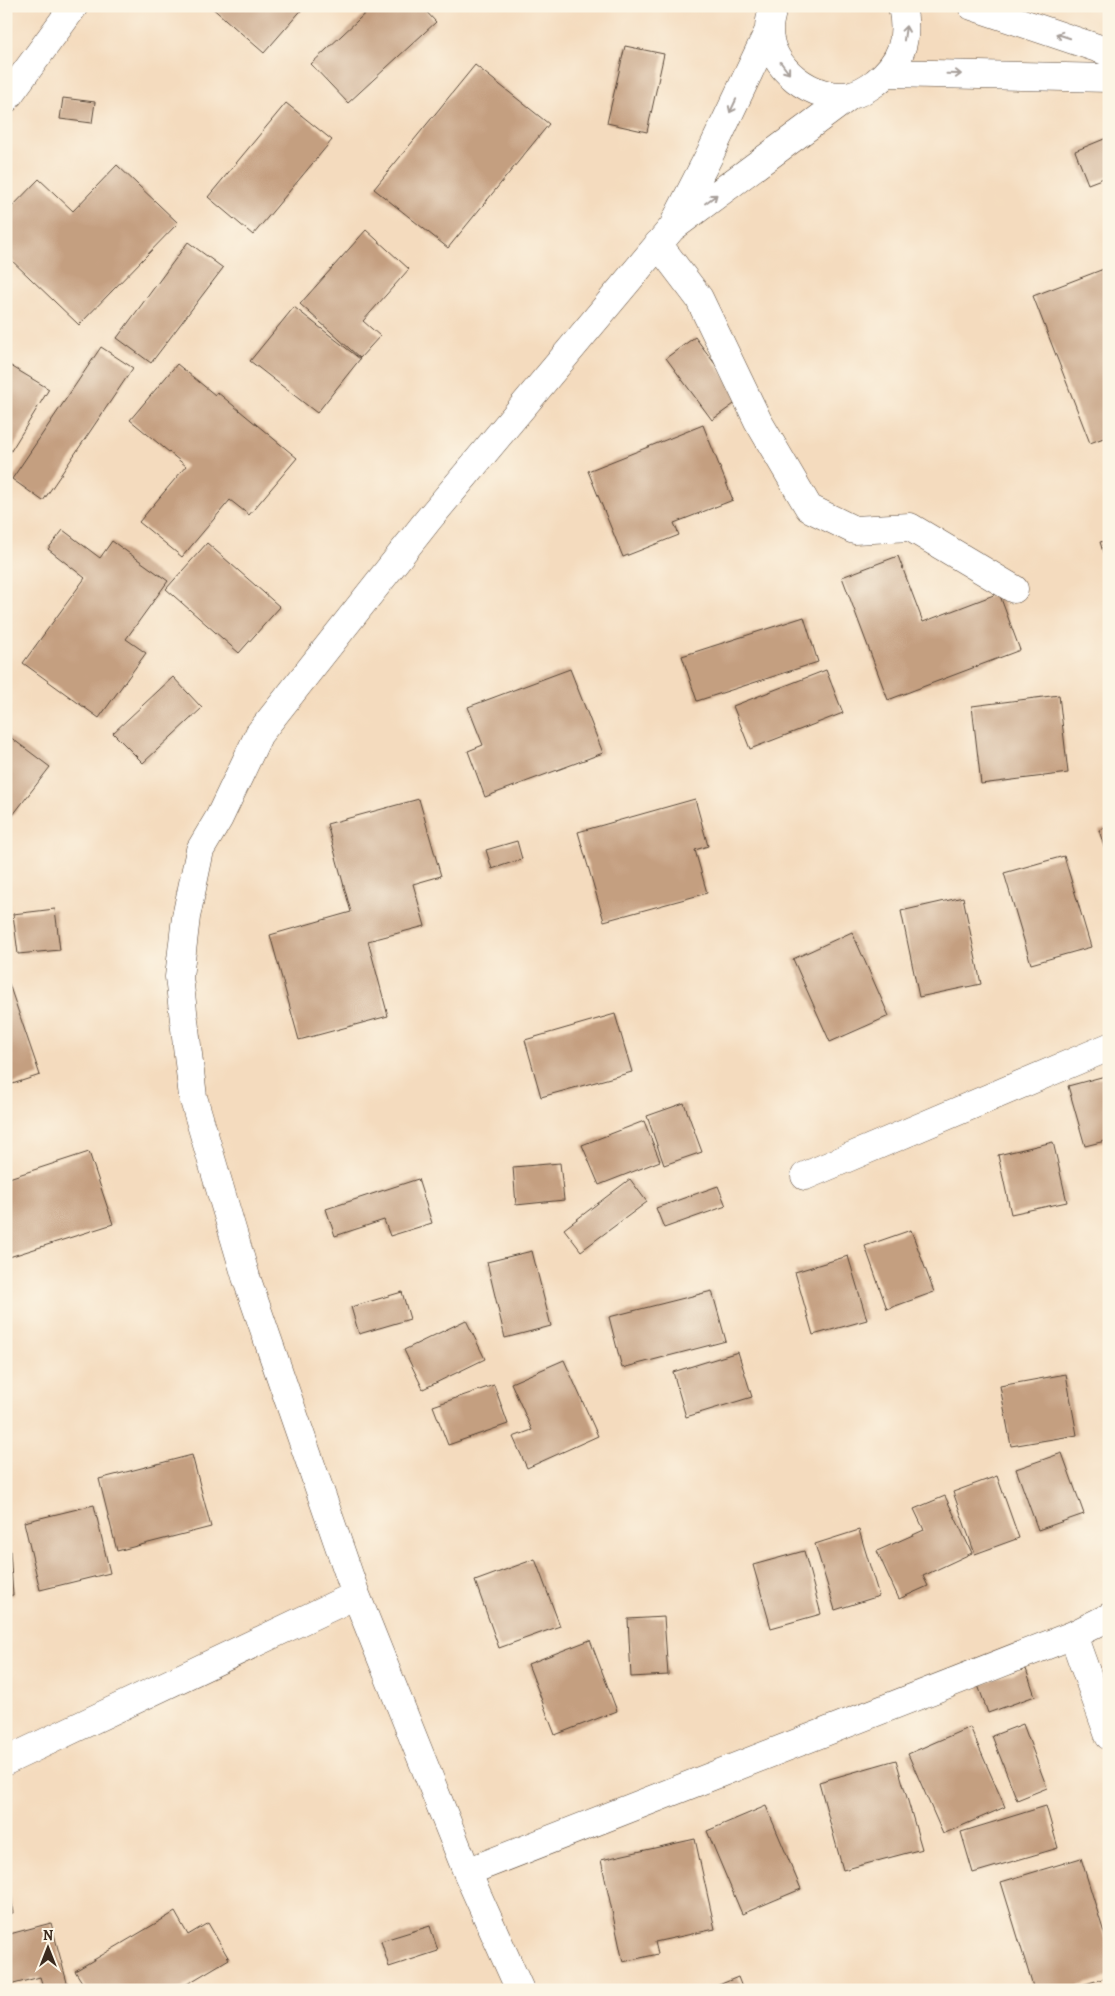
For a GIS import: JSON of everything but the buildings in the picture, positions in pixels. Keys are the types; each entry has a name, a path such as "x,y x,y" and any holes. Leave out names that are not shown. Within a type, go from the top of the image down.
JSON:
{"street":[{"path":"6,99 74,6"},
{"path":"665,236 851,95 866,89 888,73 902,50 906,24 902,6"},
{"path":"972,6 1109,52"},
{"path":"771,18 776,56 791,77 814,91 851,95"},
{"path":"520,1990 467,1872 356,1594 246,1277 193,1097 179,977 186,917 200,850 219,818 259,734 428,520 665,236 711,152 771,18"},
{"path":"888,73 1109,78"},
{"path":"665,236 699,298 758,421 809,508 854,530 910,527 1014,589"},
{"path":"805,1176 1109,1047"},
{"path":"6,1761 356,1594"},
{"path":"467,1872 1073,1635 1109,1617"},
{"path":"1073,1635 1109,1736"}]}
